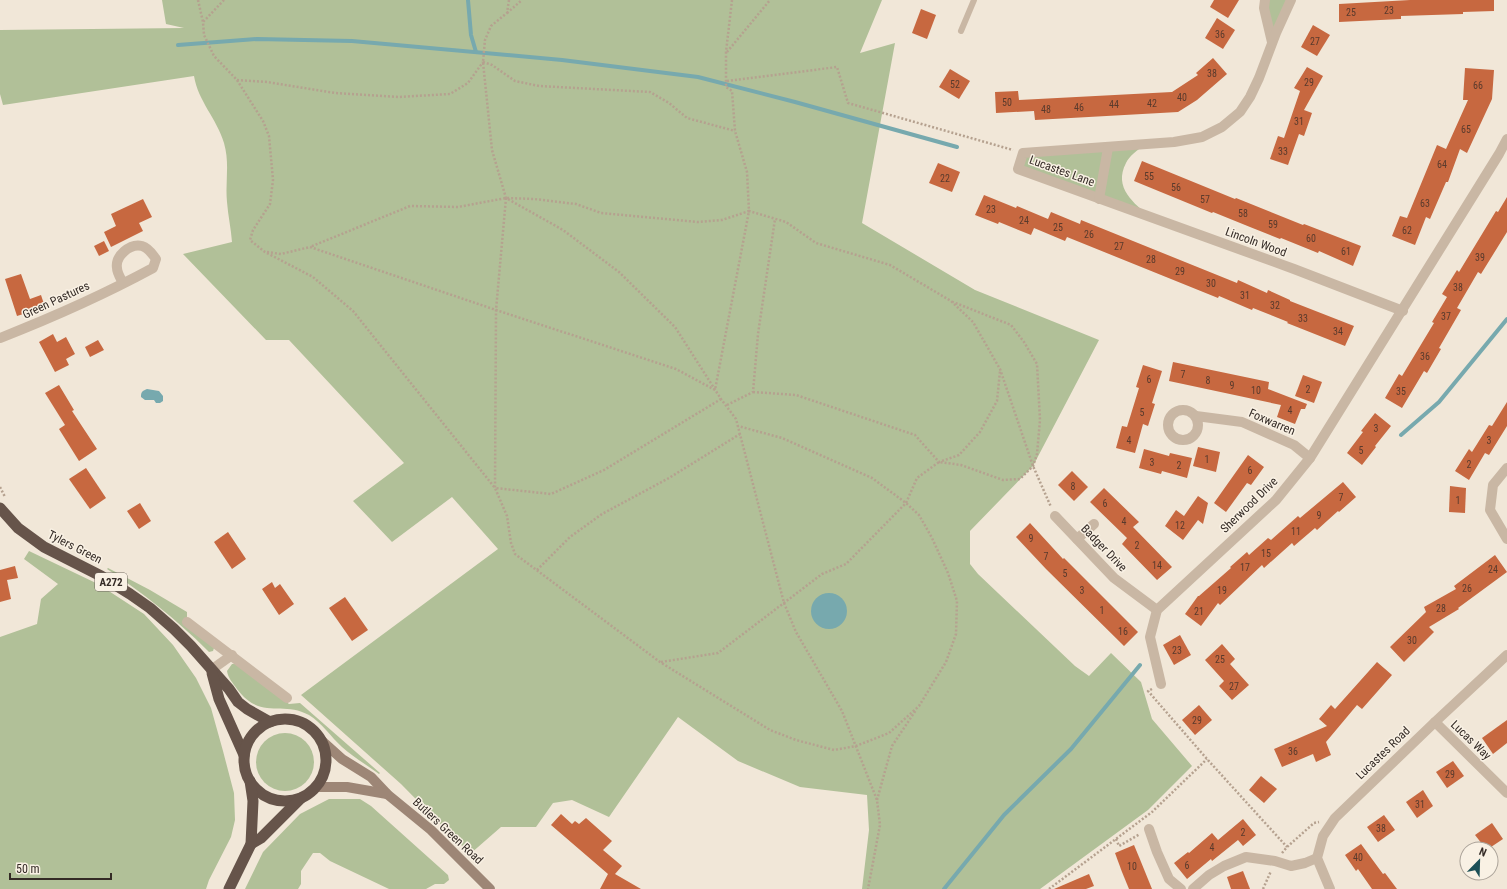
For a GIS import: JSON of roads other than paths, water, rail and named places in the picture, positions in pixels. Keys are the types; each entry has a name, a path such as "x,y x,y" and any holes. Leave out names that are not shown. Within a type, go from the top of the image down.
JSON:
{"highway":[{"name":"Tylers Green","path":"4,504 18,528 44,547 101,576 150,608 191,646 229,689 238,702 246,709 270,722"},
{"name":"Tylers Green","path":"211,670 220,699 244,755"},
{"path":"251,844 261,838 302,798 317,787 323,776 326,765 326,753 322,742 315,732 306,724 294,720 282,719 270,722 260,727 247,745 244,755 246,773 250,781 257,790 267,797 278,801 290,801 302,798"},
{"path":"229,889 251,844 253,801 250,781"}],"main road":[{"name":"Butlers Green Road","path":"322,742 342,759 371,777 387,794 432,830 490,889"},
{"name":"Butlers Green Road","path":"317,787 347,787 387,794"}],"street":[{"path":"1265,0 1264,8 1272,42"},
{"name":"Lucastes Lane","path":"1108,148 1099,199 1018,169 1023,153 1174,142 1202,137 1222,127 1240,112 1250,97 1291,0"},
{"path":"1403,311 1507,139"},
{"name":"Lincoln Wood","path":"1099,199 1403,311"},
{"name":"Green Pastures","path":"0,338 37,323 123,283"},
{"name":"Sherwood Drive","path":"1157,610 1276,500 1310,458 1403,311"},
{"name":"Foxwarren","path":"1196,416 1242,422 1294,445 1310,458"},
{"path":"1507,468 1493,485 1490,510 1507,539"},
{"name":"Badger Drive","path":"1055,516 1114,578 1157,610"},
{"path":"1077,539 1094,524"},
{"path":"1157,610 1150,637 1161,684"},
{"path":"187,622 287,698"},
{"path":"211,670 232,655"},
{"name":"Lucastes Road","path":"1317,858 1323,836 1335,818 1507,655"},
{"name":"Lucas Way","path":"1435,722 1507,793"},
{"path":"1149,829 1169,880 1181,889"},
{"path":"1193,889 1209,875 1224,866 1246,858 1276,862 1291,866 1305,863 1317,858 1330,889"}],"lane":[{"path":"961,31 974,0"}],"water":[{"path":"147,389 159,391 163,396 163,401 156,403 154,400 145,400 141,397 142,392"},
{"path":"833,593 842,598 846,604 846,618 842,624 833,629 825,629 816,624 812,618 811,607 816,598 822,594"}],"waterway":[{"path":"468,0 471,35 476,52"},
{"path":"178,45 257,39 352,41 562,60 698,77 957,147"},
{"path":"1401,435 1439,402 1507,319"},
{"path":"944,889 1004,815 1071,749 1140,665"}]}
